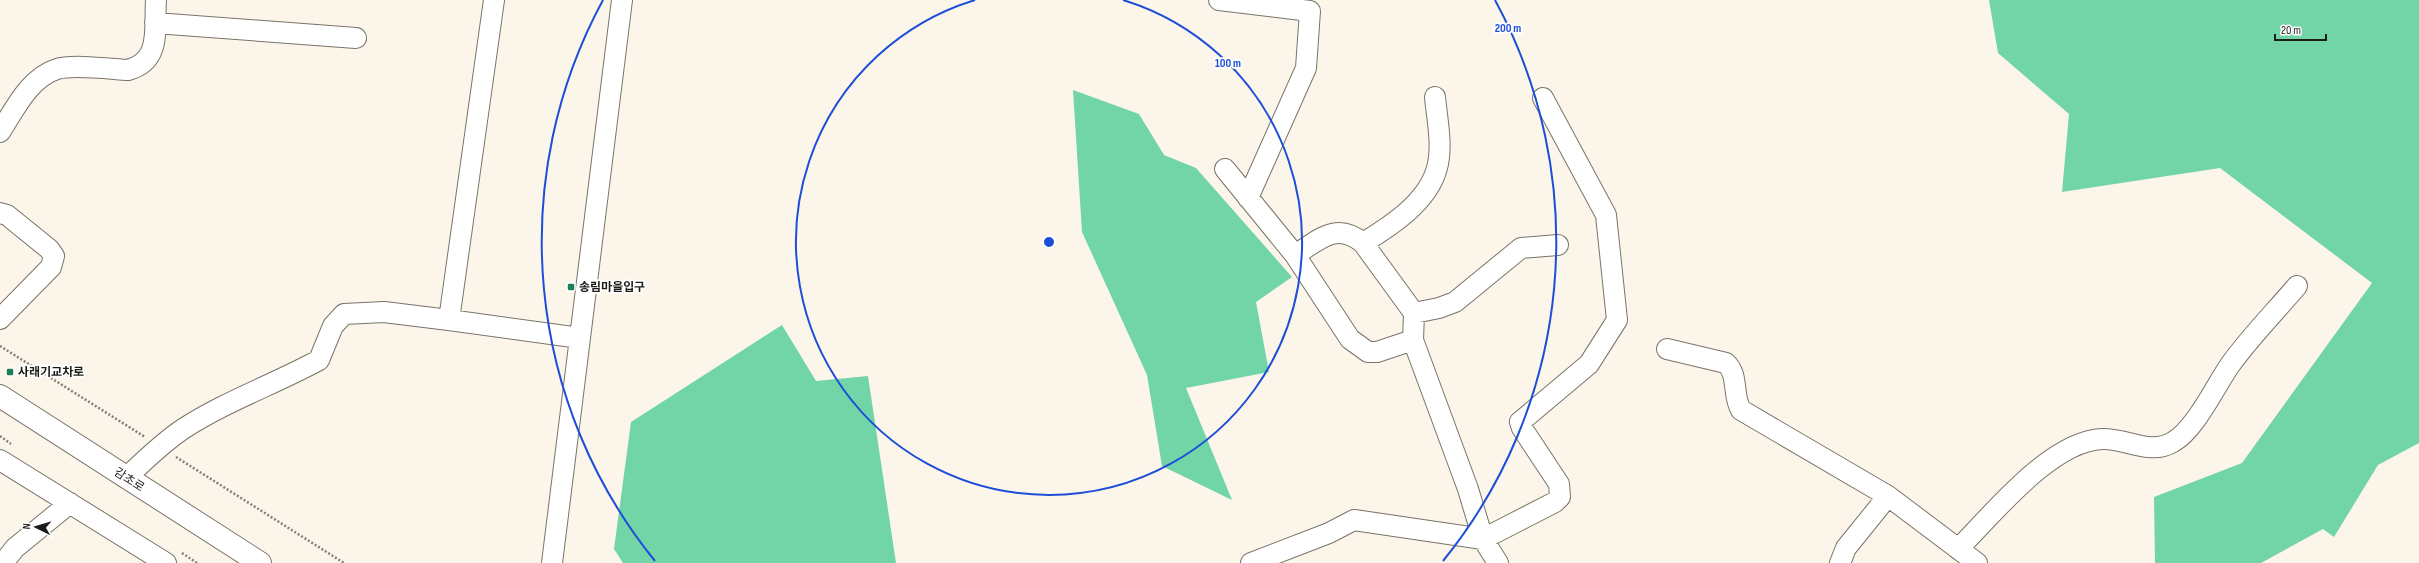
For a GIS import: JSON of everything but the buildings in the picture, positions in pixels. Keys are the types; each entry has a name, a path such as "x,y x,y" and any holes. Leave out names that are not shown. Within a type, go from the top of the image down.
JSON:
{"main road":[{"name":"감초로","path":"0,396 260,563"}],"street":[{"path":"0,132 24,94 42,76 58,68 128,70 139,67 147,62 153,50 156,0"},
{"path":"449,320 494,0"},
{"path":"552,563 622,0"},
{"path":"1219,0 1310,11 1306,68 1248,198"},
{"path":"155,23 356,38"},
{"path":"1363,243 1404,214 1428,188 1437,168 1439,138 1435,97"},
{"path":"1251,563 1329,533 1354,520 1483,539 1555,502 1560,497 1559,484 1522,428 1520,422 1590,364 1616,320 1606,215 1543,98"},
{"path":"1225,170 1295,255 1350,339 1368,352 1377,352 1414,340"},
{"path":"0,213 7,215 49,248 54,256 51,267 0,319"},
{"path":"1295,255 1324,236 1346,233 1353,235 1363,243 1414,313 1414,340 1465,482 1483,539 1498,563"},
{"path":"1414,313 1438,308 1455,302 1467,294 1521,248 1558,245"},
{"path":"1958,549 2037,470 2058,454 2077,444 2102,439 2140,447 2158,447 2174,442 2188,429 2230,365 2297,286"},
{"path":"126,478 159,446 184,428 224,406 319,360 333,326 344,314 384,312 580,338"},
{"path":"1667,349 1726,363 1734,374 1734,394 1741,410 1888,496 1977,563"},
{"path":"0,460 166,563"},
{"path":"1840,563 1846,548 1888,496"},
{"path":"3,563 14,548 70,503"}],"green space":[{"path":"1989,0 2419,0 2419,443 2378,465 2334,537 2323,529 2261,563 2155,563 2154,497 2242,463 2372,283 2220,168 2062,192 2069,114 1998,53"},
{"path":"1073,90 1139,114 1164,155 1196,168 1292,277 1256,302 1269,372 1186,388 1232,500 1162,466 1147,375 1082,232"},
{"path":"782,325 816,381 868,376 896,563 623,563 614,549 631,422"}],"place":[{"name":"송림마을입구","path":"571,287"},
{"name":"사래기교차로","path":"10,372"}]}
